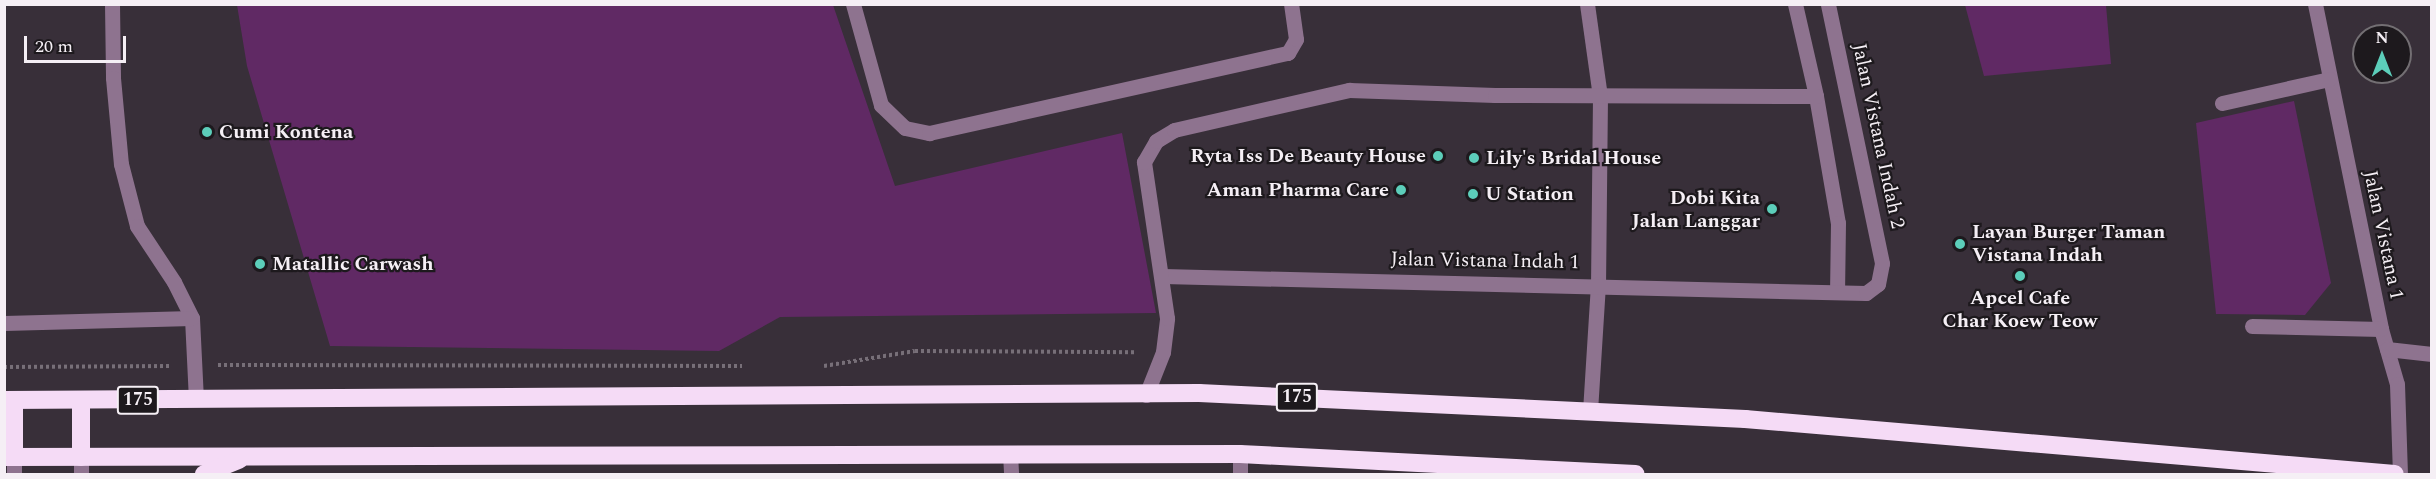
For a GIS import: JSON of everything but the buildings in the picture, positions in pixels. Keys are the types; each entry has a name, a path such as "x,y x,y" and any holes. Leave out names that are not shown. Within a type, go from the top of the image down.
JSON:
{"highway":[{"name":"175","path":"9,400 1210,393 1590,410 1895,431 2395,474"},
{"path":"9,400 11,463 81,466 249,456 1240,454 1635,474"},
{"path":"81,400 81,466"},
{"path":"204,474 249,456"}],"street":[{"path":"112,4 113,90 121,164 137,226 174,282 192,318 196,399"},
{"path":"853,4 881,105 905,128 929,134 1288,53 1296,39 1291,4"},
{"name":"Jalan Vistana Indah 1","path":"1163,276 1598,284 1600,96 1587,4"},
{"path":"1590,410 1598,284 1837,291 1838,223 1816,96 1795,4"},
{"name":"Jalan Vistana Indah 2","path":"1828,4 1875,223 1880,277 1866,293 1837,291"},
{"name":"Jalan Vistana 1","path":"2315,4 2381,330 2397,384 2400,474"},
{"path":"2222,103 2329,79"},
{"path":"1146,395 1163,352 1167,318 1163,276 1144,162 1156,141 1174,130 1311,96 1349,90 1600,96 1816,96"},
{"path":"4,323 192,318"},
{"path":"2253,326 2381,330"},
{"path":"2387,349 2432,354"},
{"path":"1010,453 1011,474"},
{"path":"1240,454 1240,474"}],"path":[{"path":"811,366 915,351 1163,352"},
{"path":"4,367 752,366"}],"shaded area":[{"path":"237,5 833,5 895,186 1122,133 1156,313 780,317 719,351 330,346 247,66"},
{"path":"1965,5 2106,5 2111,64 1984,76"},
{"path":"2294,101 2331,283 2305,315 2216,314 2196,123"}],"place":[{"name":"Cumi Kontena","path":"207,132"},
{"name":"Ryta Iss De Beauty House","path":"1438,156"},
{"name":"Lily's Bridal House","path":"1474,158"},
{"name":"Aman Pharma Care","path":"1401,190"},
{"name":"U Station","path":"1473,194"},
{"name":"Dobi Kita Jalan Langgar","path":"1772,209"},
{"name":"Layan Burger Taman Vistana Indah","path":"1960,244"},
{"name":"Matallic Carwash","path":"260,264"},
{"name":"Apcel Cafe Char Koew Teow","path":"2020,276"}]}
